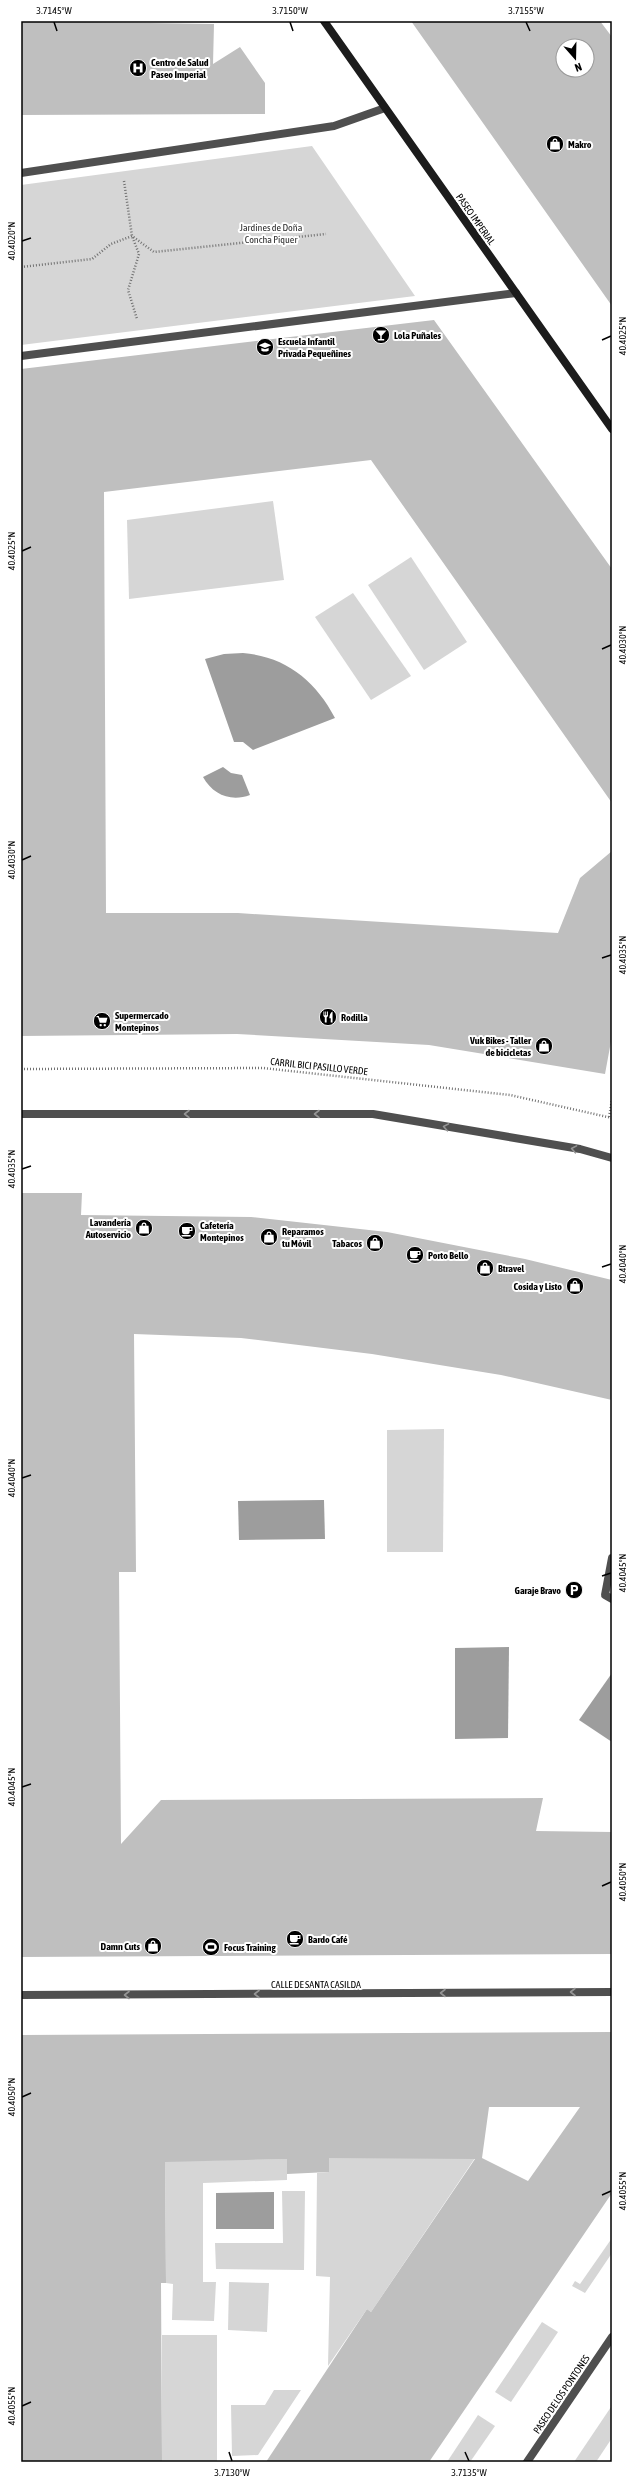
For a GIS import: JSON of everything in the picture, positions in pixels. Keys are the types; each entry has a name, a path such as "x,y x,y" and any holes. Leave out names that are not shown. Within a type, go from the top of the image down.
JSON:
{"main road":[{"name":"PASEO IMPERIAL","path":"324,21 612,429"}],"street":[{"path":"21,174 121,160 334,126 385,108"},
{"path":"21,356 516,293"},
{"path":"21,1114 373,1114 580,1150 612,1158"},
{"path":"612,1558 605,1595 612,1599"},
{"name":"CALLE DE SANTA CASILDA","path":"21,1995 612,1992"},
{"name":"PASEO DE LOS PONTONES","path":"527,2462 612,2337"}],"path":[{"path":"121,160 132,236 139,254 128,290 144,340"},
{"path":"132,236 154,252 326,234"},
{"path":"21,266 92,259 111,244 132,236"},
{"name":"CARRIL BICI PASILLO VERDE","path":"21,1069 263,1068 510,1095 610,1118"},
{"path":"610,1118 612,1100"}],"green space":[{"name":"Jardines de Doña Concha Piquer","path":"312,146 415,296 21,345 21,185"},
{"path":"273,501 284,580 129,599 127,520"},
{"path":"411,557 467,642 424,670 368,585"},
{"path":"353,593 411,676 371,700 315,617"},
{"path":"444,1429 443,1552 387,1552 387,1430"},
{"path":"329,2158 475,2158 371,2312 367,2309 328,2366 330,2277 316,2276 317,2173 329,2172"},
{"path":"287,2159 287,2180 203,2183 203,2282 216,2282 214,2321 172,2320 173,2284 166,2283 165,2161"},
{"path":"282,2191 305,2191 304,2270 216,2269 215,2243 283,2243"},
{"path":"612,2238 612,2253 585,2293 572,2286 575,2281 580,2284"},
{"path":"229,2282 269,2283 267,2332 228,2330"},
{"path":"542,2322 558,2332 511,2402 495,2392"},
{"path":"162,2335 217,2335 217,2462 162,2462"},
{"path":"274,2390 301,2390 258,2455 232,2456 231,2405 265,2405"},
{"path":"611,2407 612,2438 596,2462 574,2462"},
{"path":"478,2415 495,2426 470,2462 447,2462"}],"shaded area":[{"path":"243,653 258,655 273,660 286,665 298,673 318,692 335,718 253,750 243,742 234,742 205,659 224,654"},
{"path":"223,767 231,773 242,775 250,795 236,798 229,797 217,792 207,783 203,777"},
{"path":"324,1500 325,1539 239,1540 238,1501"},
{"path":"509,1647 508,1738 455,1739 455,1648"},
{"path":"612,1673 612,1742 579,1720"},
{"path":"274,2192 274,2229 216,2229 216,2193"}],"building":[{"name":"Centro de Salud Paseo Imperial","path":"21,21 214,24 213,64 240,47 265,83 265,114 21,115"},
{"name":"Makro","path":"411,21 600,21 612,37 612,306"},
{"path":"434,320 612,569 612,803 371,460 104,492 106,913 238,913 558,933 580,878 612,851 612,1036 605,1074 429,1045 237,1034 21,1036 21,369"},
{"path":"21,1193 82,1193 81,1215 251,1217 387,1232 525,1259 612,1280 612,1400 501,1375 372,1354 241,1338 134,1334 136,1572 119,1572 121,1844 161,1800 543,1798 536,1831 612,1832 612,1954 21,1957"},
{"path":"612,2032 612,2193 429,2462 266,2462 367,2309 371,2312 475,2159 329,2158 329,2172 287,2174 287,2159 165,2162 166,2283 161,2283 162,2462 21,2462 21,2035","holes":["489,2107 580,2107 528,2181 482,2158"]}],"place":[{"name":"Centro de Salud Paseo Imperial","path":"138,68"},
{"name":"Makro","path":"555,144"},
{"name":"Lola Puñales","path":"381,335"},
{"name":"Escuela Infantil Privada Pequeñines","path":"265,347"},
{"name":"Rodilla","path":"328,1017"},
{"name":"Supermercado Montepinos","path":"102,1021"},
{"name":"Vuk Bikes - Taller de bicicletas","path":"544,1046"},
{"name":"Lavandería Autoservicio","path":"144,1228"},
{"name":"Cafetería Montepinos","path":"187,1231"},
{"name":"Reparamos tu Móvil","path":"269,1237"},
{"name":"Tabacos","path":"375,1243"},
{"name":"Porto Bello","path":"415,1255"},
{"name":"Btravel","path":"485,1268"},
{"name":"Cosida y Listo","path":"575,1286"},
{"name":"Garaje Bravo","path":"574,1590"},
{"name":"Bardo Café","path":"295,1939"},
{"name":"Damn Cuts","path":"153,1946"},
{"name":"Focus Training","path":"211,1947"}]}
